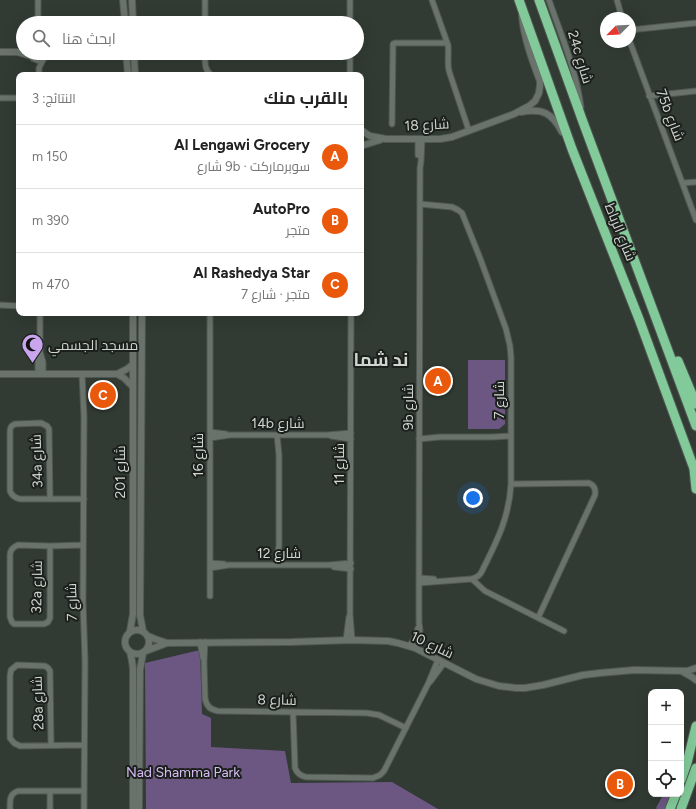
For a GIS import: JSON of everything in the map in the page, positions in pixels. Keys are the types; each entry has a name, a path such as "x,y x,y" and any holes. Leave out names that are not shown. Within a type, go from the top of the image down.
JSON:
{"highway":[{"name":"شارع الرباط","path":"539,0 696,426"},
{"name":"شارع الرباط","path":"520,3 572,149 639,319 695,471 696,489"},
{"path":"655,314 675,353 696,404"},
{"path":"684,772 696,726"},
{"path":"681,809 696,768"},
{"path":"670,809 675,797"}],"street":[{"path":"38,0 38,16"},
{"path":"123,0 124,16"},
{"path":"132,0 133,16"},
{"path":"205,0 205,16"},
{"path":"350,0 350,16"},
{"path":"432,0 447,42 449,53 449,71 469,131"},
{"name":"24c شارع","path":"549,0 573,69 580,98 583,122"},
{"path":"617,0 620,12"},
{"name":"شارع 18","path":"364,144 386,139 446,138 459,135 514,114 532,104 538,97 540,81 526,40 520,3"},
{"path":"636,29 696,23"},
{"path":"392,124 393,44 447,42"},
{"name":"75b شارع","path":"632,48 696,220"},
{"path":"0,52 16,52"},
{"path":"33,60 39,72"},
{"path":"39,72 40,64 42,60"},
{"path":"127,60 128,72"},
{"path":"134,60 135,72"},
{"path":"205,60 205,66 208,72"},
{"path":"350,60 350,72"},
{"path":"649,96 696,91"},
{"path":"0,98 16,98"},
{"name":"شارع 18","path":"514,114 536,110 550,116 558,124 572,149"},
{"name":"شارع 18","path":"364,133 370,136 386,139"},
{"name":"9b شارع","path":"412,647 419,623 420,139"},
{"path":"683,183 696,182"},
{"name":"شارع 7","path":"420,206 454,208 464,215 506,329 511,351 511,484 509,504 504,525 482,571 478,576"},
{"path":"0,305 16,306"},
{"path":"40,316 40,351 38,360 40,374"},
{"name":"شارع 201","path":"130,631 133,614 133,316"},
{"name":"شارع 201","path":"142,316 140,615 145,633"},
{"name":"شارع 16","path":"210,316 210,596"},
{"name":"شارع 11","path":"349,640 347,625 350,614 351,566 351,316"},
{"path":"0,374 117,374 127,370 132,365"},
{"name":"شارع 7","path":"83,374 85,389 83,396 84,809"},
{"path":"117,374 124,378 132,386"},
{"name":"34a شارع","path":"50,499 47,426 41,423 12,425 10,428 11,494 16,499 50,499 84,499"},
{"name":"14b شارع","path":"210,435 327,435 351,433"},
{"path":"276,566 279,546 279,435"},
{"name":"14b شارع","path":"327,435 351,439"},
{"path":"420,437 511,438"},
{"path":"511,484 589,483 593,485 595,489 595,495 538,618"},
{"name":"32a شارع","path":"50,546 50,618 48,622 44,624 14,624 10,617 11,549 18,545 84,545"},
{"path":"279,546 282,566"},
{"name":"شارع 12","path":"210,565 351,566"},
{"path":"419,580 441,581 472,579 478,576 480,584 485,591"},
{"path":"472,579 485,591 564,631"},
{"path":"133,809 133,669 130,652 126,647 124,640 130,631 138,629 145,633 149,644 140,670 139,809"},
{"name":"شارع 10","path":"145,633 166,643 349,640 388,641 412,647 484,682 516,688 534,687 600,672 650,670 687,671 696,668"},
{"name":"شارع 8","path":"203,642 205,698 208,706 212,710 367,713 379,715 406,729"},
{"name":"شارع 10","path":"145,652 166,643"},
{"path":"130,652 137,654 145,652"},
{"path":"294,712 295,768 300,775 306,777 373,778 380,775 384,771 441,661"},
{"name":"28a شارع","path":"51,746 50,671 45,666 17,666 11,670 10,673 10,738 14,743 20,746 51,746 84,745"},
{"path":"682,671 696,680"},
{"path":"10,809 11,797 18,791 84,791"},
{"path":"50,791 50,809"}],"green space":[{"path":"468,360 505,360 505,424 499,429 468,429"},
{"name":"Nad Shamma Park","path":"200,650 202,714 211,718 211,747 285,751 291,783 392,782 438,809 146,809 145,663"},
{"path":"662,797 670,797 665,809 656,808"}],"place":[{"name":"مسجد الجسمي","path":"32,364"},
{"name":"Al Lengawi Grocery","path":"438,381"},
{"name":"Al Rashedya Star","path":"103,395"},
{"name":"AutoPro","path":"620,784"}],"district":[{"name":"ند شما","path":"381,360"}]}
